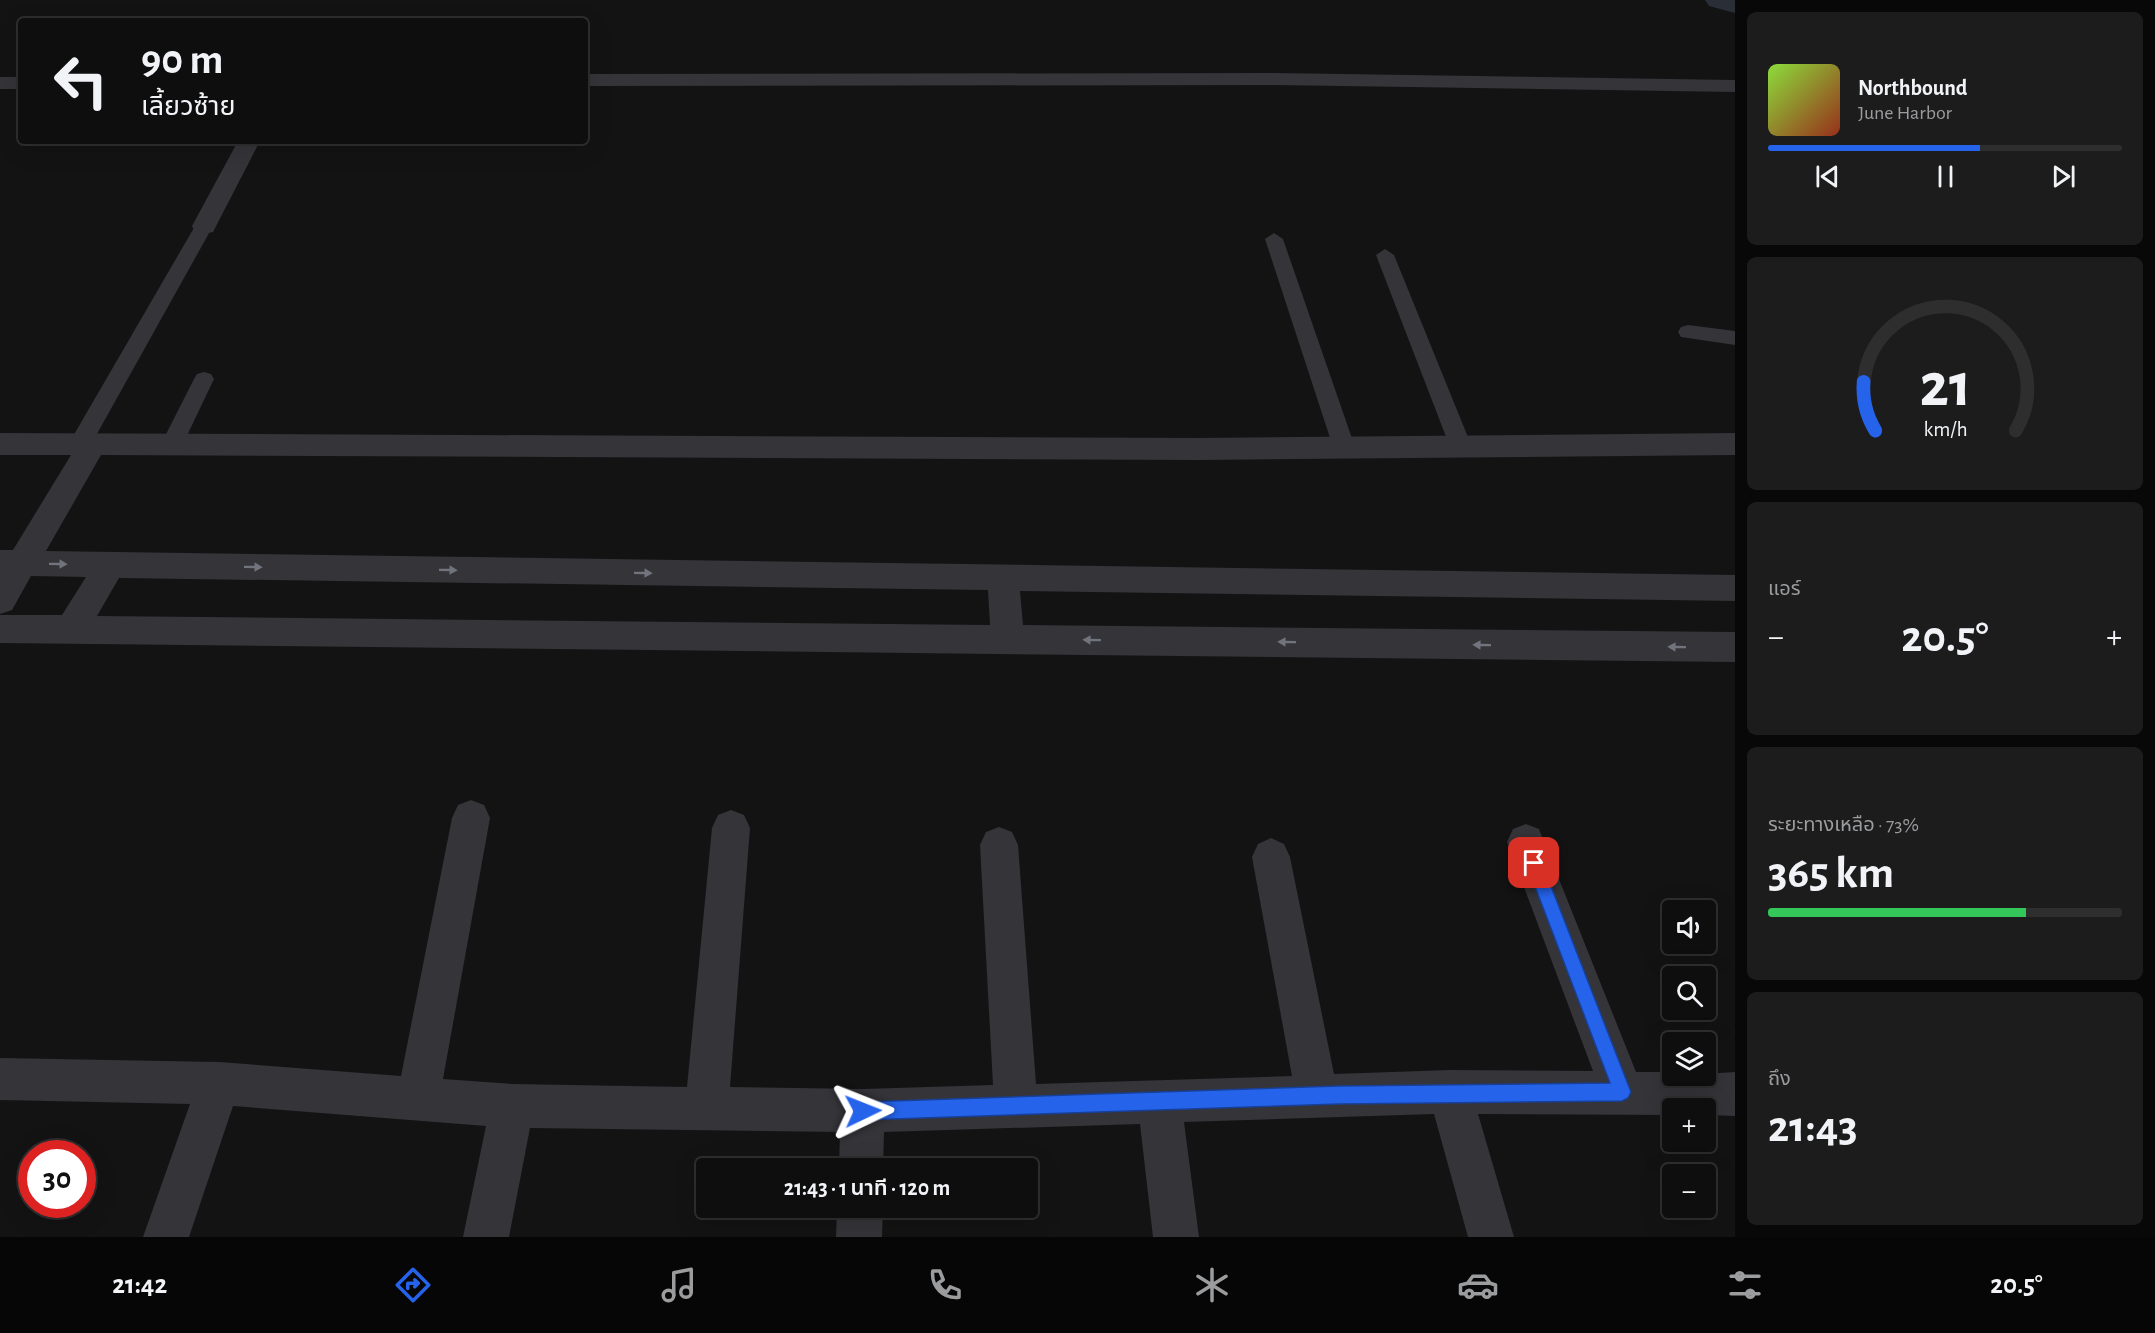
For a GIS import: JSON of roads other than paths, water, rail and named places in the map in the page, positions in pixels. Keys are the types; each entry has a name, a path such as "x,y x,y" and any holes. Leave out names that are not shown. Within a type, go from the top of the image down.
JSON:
{"street":[{"path":"588,80 1275,79 1735,86"},
{"path":"0,83 18,83"},
{"path":"204,226 247,144"},
{"path":"0,444 1199,450 1735,444"},
{"path":"0,600 11,564 87,444"},
{"path":"11,564 1735,588"},
{"path":"72,629 110,565"},
{"path":"1003,578 1008,639"},
{"path":"0,629 1735,647"},
{"path":"418,1098 471,818"},
{"path":"707,1109 731,828"},
{"path":"1526,842 1622,1092"},
{"path":"999,845 1016,1106"},
{"path":"1271,857 1317,1095"},
{"path":"0,1079 219,1083 512,1106 863,1111 1450,1092 1735,1094"},
{"path":"166,1237 219,1083"},
{"path":"1450,1092 1491,1237"},
{"path":"1159,1101 1176,1237"},
{"path":"486,1237 512,1106"},
{"path":"861,1158 863,1111"},
{"path":"859,1237 860,1218"}],"lane":[{"path":"87,444 204,226"},
{"path":"1274,239 1344,447"},
{"path":"1385,255 1461,447"},
{"path":"1688,332 1735,338"},
{"path":"172,444 204,379"}],"waterway":[{"path":"1718,0 1735,5"}]}
